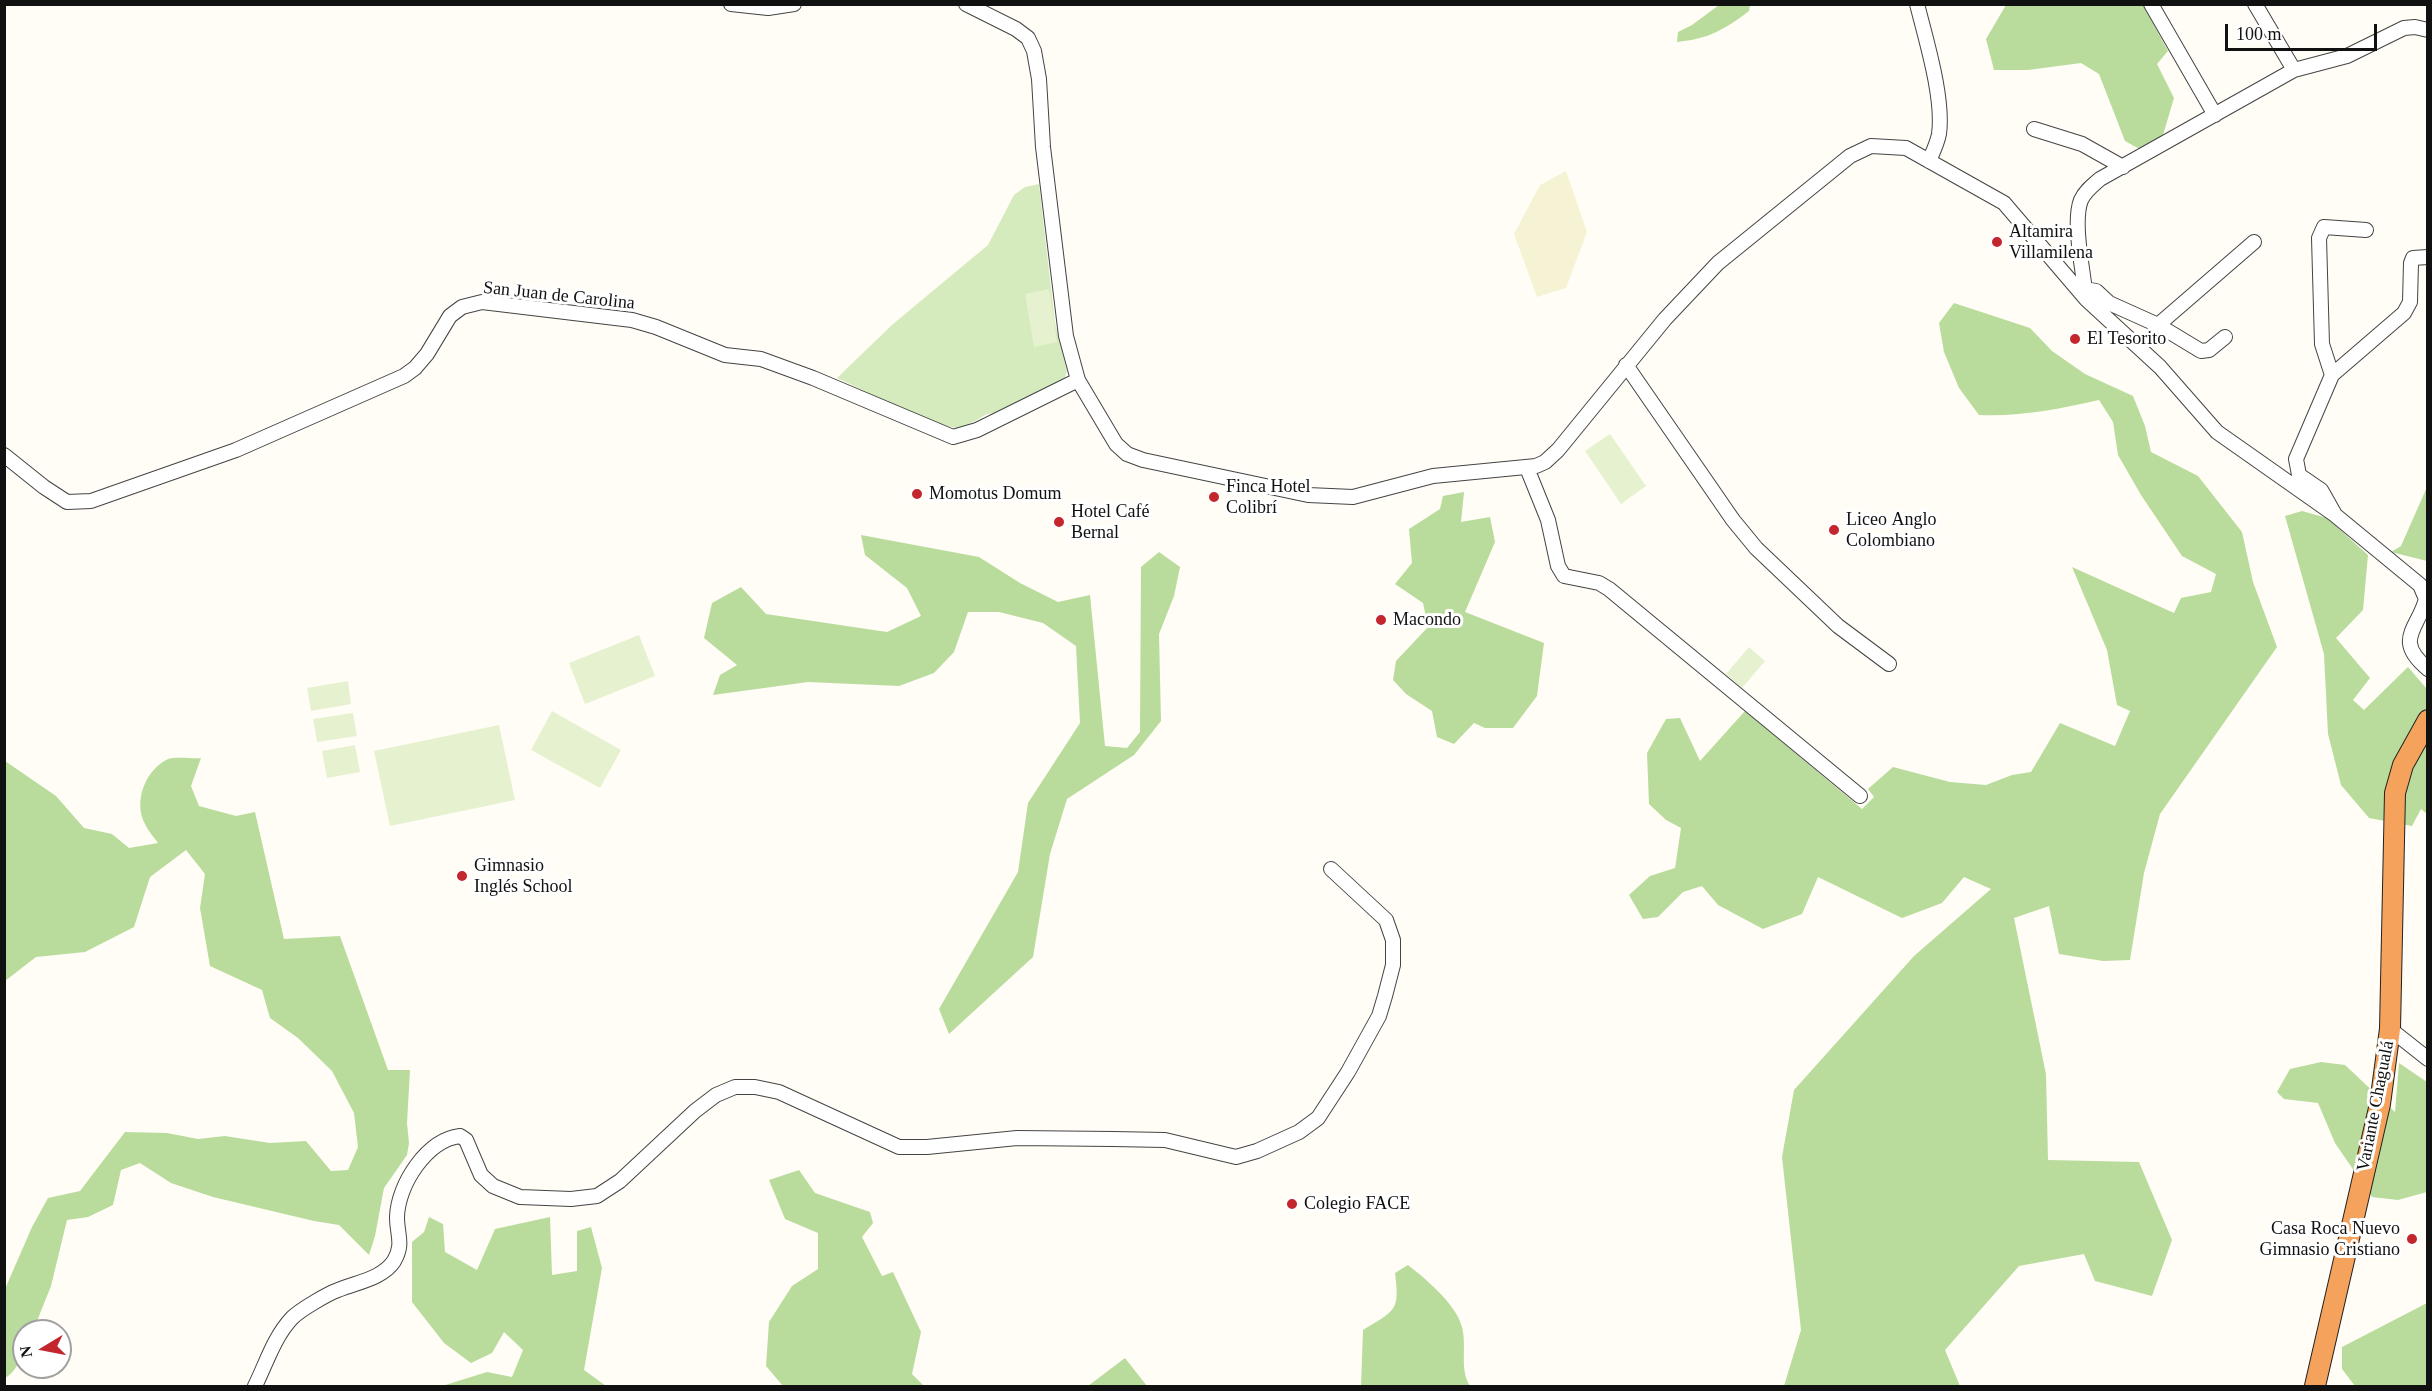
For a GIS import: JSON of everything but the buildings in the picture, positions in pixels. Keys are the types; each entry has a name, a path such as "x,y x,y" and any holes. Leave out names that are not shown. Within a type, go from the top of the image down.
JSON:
{"highway":[{"name":"Variante Chagualá","path":"2314,1386 2380,1104 2390,1029 2395,793 2403,765 2427,720"}],"street":[{"path":"731,4 768,8 794,4"},
{"path":"966,4 1016,29 1028,38 1034,51 1039,80 1043,147 1062,322 1078,380 1116,444 1127,454 1143,460 1308,495 1353,497 1433,476 1527,468 1545,462 1558,450 1665,319 1718,263 1850,156 1871,146 1906,148 2004,203 2086,294 2160,367 2217,432 2335,515 2420,585 2426,598 2411,629 2409,641 2412,651 2427,669"},
{"path":"1917,4 1936,81 1938,104 1939,131 1929,161"},
{"path":"2151,4 2215,115"},
{"path":"2255,4 2294,70"},
{"path":"2086,294 2082,272 2078,210 2082,197 2090,187 2294,70 2347,56 2404,28 2415,27 2427,30"},
{"path":"2034,129 2082,144 2123,166"},
{"path":"2332,375 2322,344 2319,238 2324,227 2366,230"},
{"path":"2158,325 2254,242"},
{"path":"2335,515 2321,490 2299,475 2296,459 2332,375 2404,313 2410,303 2410,263 2413,258 2427,257"},
{"path":"2086,294 2096,291 2109,303 2158,325 2201,351 2209,350 2225,337"},
{"name":"San Juan de Carolina","path":"4,455 67,502 91,501 236,450 404,376 415,368 427,354 450,316 462,307 482,302 632,320 656,327 725,355 760,359 802,374 953,437 977,430 1078,380"},
{"path":"1626,365 1708,484 1756,548 1838,626 1889,664"},
{"path":"1527,468 1548,520 1558,566 1564,576 1599,583 1609,589 1860,796"},
{"path":"255,1386 278,1338 292,1317 337,1290 380,1274 393,1262 401,1244 397,1216 402,1195 411,1174 428,1153 445,1139 452,1137 460,1136 466,1140 481,1175 493,1186 520,1197 571,1199 597,1196 620,1180 695,1111 716,1095 735,1087 755,1087 779,1092 898,1147 927,1148 1017,1138 1165,1140 1236,1157 1257,1151 1299,1132 1318,1118 1348,1072 1379,1016 1393,964 1393,940 1386,920 1331,869"},
{"path":"2390,1029 2427,1059"}],"shaded area":[{"path":"1566,171 1587,232 1566,288 1537,297 1514,234 1540,185"}],"green space":[{"path":"1719,5 1750,5 1749,11 1723,28 1698,39 1677,42 1678,32 1692,25"},
{"path":"2006,5 2143,5 2168,51 2157,64 2174,98 2163,135 2145,152 2125,141 2099,74 2081,63 2028,70 1994,70 1986,39"},
{"path":"1039,184 1055,323 1067,371 1064,381 996,413 987,414 961,429 933,423 837,378 893,324 988,245 1014,195 1025,187"},
{"path":"1049,289 1057,342 1034,347 1025,294"},
{"path":"1954,303 2030,328 2052,351 2085,374 2133,396 2145,426 2151,452 2198,476 2242,532 2253,582 2277,647 2160,814 2144,873 2130,960 2103,961 2059,954 2049,906 2014,918 2046,1074 2048,1160 2139,1162 2172,1240 2152,1296 2095,1281 2084,1254 2019,1266 1945,1350 1960,1386 1784,1386 1801,1330 1782,1157 1794,1090 1914,956 1991,889 1964,877 1942,903 1902,918 1818,877 1802,914 1763,929 1718,905 1702,886 1683,892 1658,917 1643,919 1629,895 1650,876 1675,868 1681,828 1666,820 1649,804 1647,753 1666,719 1680,718 1700,761 1745,711 1862,809 1874,797 1868,789 1893,767 1950,782 1986,785 2012,775 2031,772 2060,723 2115,746 2130,711 2117,705 2107,650 2072,567 2174,613 2181,598 2211,592 2216,574 2182,556 2141,495 2118,455 2113,422 2099,400 2024,414 1979,415 1959,388 1944,352 1939,323"},
{"path":"1610,434 1646,486 1621,504 1585,451"},
{"path":"2427,487 2427,561 2391,552 2401,546"},
{"path":"1464,492 1461,522 1490,517 1495,542 1465,612 1544,643 1537,696 1513,728 1485,728 1474,723 1454,744 1437,737 1432,711 1406,694 1393,680 1396,661 1428,627 1423,603 1395,584 1412,563 1409,529 1440,509 1443,496"},
{"path":"2302,511 2327,518 2368,555 2363,610 2336,638 2370,678 2353,700 2364,710 2408,667 2427,689 2427,814 2421,809 2412,826 2369,818 2341,785 2328,734 2324,654 2285,516"},
{"path":"861,535 979,557 1020,583 1058,602 1090,595 1105,746 1127,748 1140,732 1141,567 1159,552 1180,567 1174,596 1159,634 1161,721 1134,755 1067,799 1050,854 1033,957 949,1034 939,1009 1018,872 1028,803 1080,723 1076,646 1043,623 999,612 968,612 954,652 934,673 899,686 808,682 713,695 720,675 737,665 704,638 712,603 741,587 766,614 887,632 921,616 907,588 865,555"},
{"path":"639,635 655,676 585,704 569,663"},
{"path":"1749,647 1765,661 1742,688 1726,674"},
{"path":"348,681 351,704 311,711 307,688"},
{"path":"552,711 621,750 600,788 531,750"},
{"path":"353,713 357,736 317,742 313,719"},
{"path":"499,725 515,800 390,826 374,751"},
{"path":"355,745 360,772 327,778 322,751"},
{"path":"175,758 201,758 191,786 199,806 236,816 255,812 284,939 340,936 388,1070 410,1070 407,1155 384,1188 369,1255 339,1225 213,1197 171,1183 140,1163 121,1170 113,1205 88,1217 67,1220 51,1286 38,1319 12,1319 12,1372 5,1378 5,1289 32,1227 48,1198 80,1191 125,1132 167,1133 198,1139 225,1136 270,1143 306,1141 331,1171 348,1170 358,1147 354,1113 332,1071 298,1038 270,1018 262,990 210,966 200,908 205,874 186,850 150,877 134,927 85,952 36,957 5,981 5,761 56,796 84,828 112,834 129,848 158,843 149,832 142,815 140,806 143,787 160,764"},
{"path":"2321,1062 2345,1065 2395,1112 2399,1063 2427,1082 2427,1192 2398,1200 2372,1197 2335,1143 2318,1103 2284,1099 2277,1092 2290,1069"},
{"path":"799,1170 815,1193 870,1212 873,1223 862,1237 882,1276 893,1272 921,1332 912,1374 924,1386 783,1386 766,1366 769,1322 792,1286 818,1269 818,1233 785,1219 769,1180"},
{"path":"429,1217 443,1224 445,1252 477,1270 495,1229 550,1217 552,1275 577,1271 577,1231 591,1227 602,1268 584,1370 606,1386 442,1386 487,1372 512,1377 523,1350 504,1332 492,1353 471,1363 444,1343 412,1302 412,1242 424,1232"},
{"path":"1408,1265 1441,1295 1456,1313 1463,1332 1464,1367 1470,1386 1361,1386 1363,1330 1393,1309 1397,1296 1395,1273"},
{"path":"2427,1303 2427,1386 2355,1386 2342,1369 2342,1347"},
{"path":"1125,1358 1147,1386 1088,1386"}],"place":[{"name":"Altamira Villamilena","path":"1997,242"},
{"name":"El Tesorito","path":"2075,339"},
{"name":"Momotus Domum","path":"917,494"},
{"name":"Finca Hotel Colibrí","path":"1214,497"},
{"name":"Hotel Café Bernal","path":"1059,522"},
{"name":"Liceo Anglo Colombiano","path":"1834,530"},
{"name":"Macondo","path":"1381,620"},
{"name":"Gimnasio Inglés School","path":"462,876"},
{"name":"Colegio FACE","path":"1292,1204"},
{"name":"Casa Roca Nuevo Gimnasio Cristiano","path":"2412,1239"}]}
